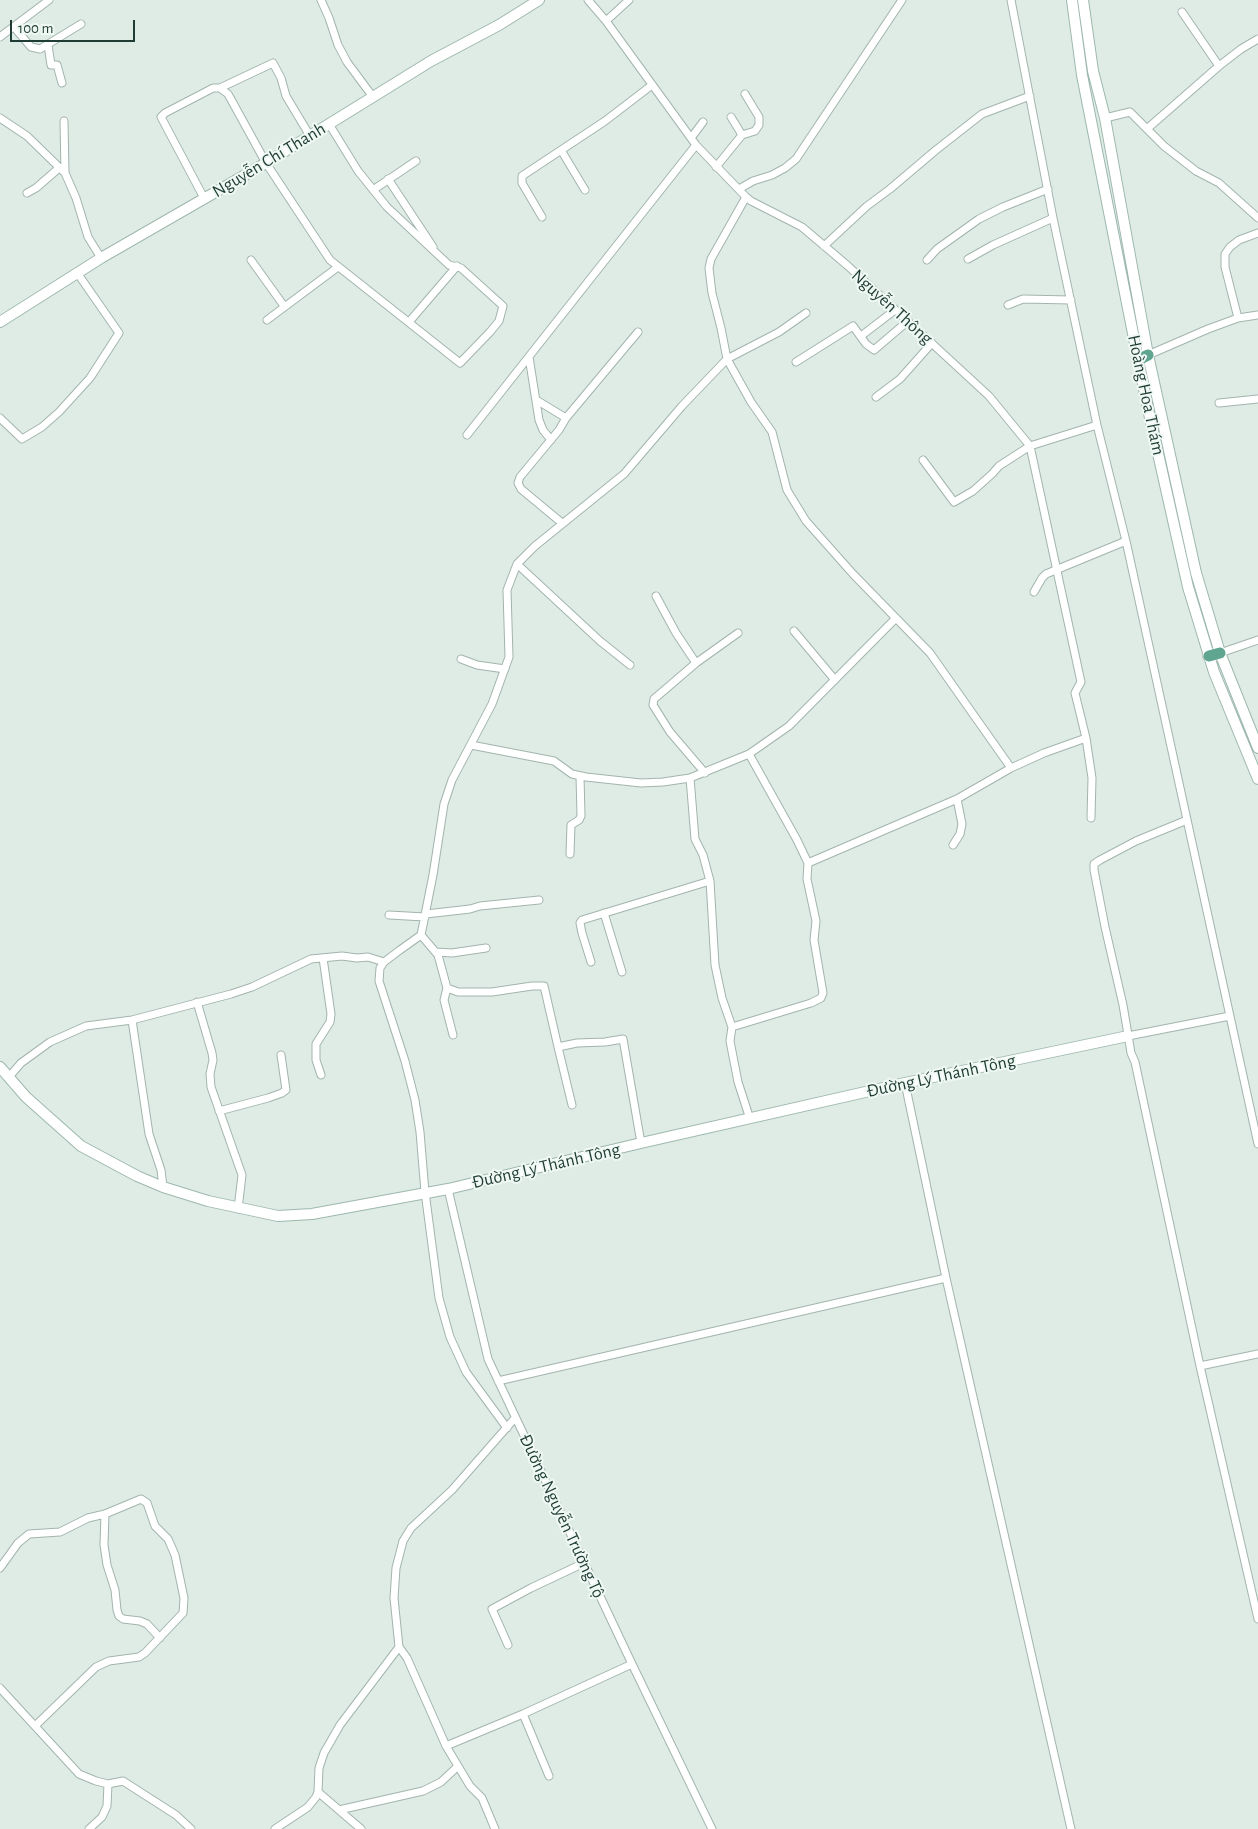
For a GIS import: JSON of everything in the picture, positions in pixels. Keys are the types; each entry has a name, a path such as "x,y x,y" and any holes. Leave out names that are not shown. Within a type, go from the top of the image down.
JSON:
{"main road":[{"name":"Nguyễn Chí Thanh","path":"0,322 101,258 266,163 431,61 499,25 539,0"},
{"name":"Hoàng Hoa Thám","path":"1072,0 1082,75 1143,358 1188,587 1258,779"},
{"name":"Hoàng Hoa Thám","path":"1083,0 1093,72 1105,118 1143,358"},
{"name":"Hoàng Hoa Thám","path":"1214,655 1258,748"},
{"name":"Đường Lý Thánh Tông","path":"0,1067 26,1097 81,1146 136,1176 163,1187 238,1209 278,1216 312,1214 448,1189 905,1083 1128,1036"}],"street":[{"path":"0,37 49,0"},
{"path":"321,0 338,45 347,62 373,97"},
{"name":"Nguyễn Thông","path":"588,0 606,21 696,145 716,167 751,202 802,227 824,246 989,396 1030,446 1058,568 1081,682 1075,693 1086,738 1092,778 1091,818"},
{"path":"606,21 629,0"},
{"path":"738,189 772,175 796,159 902,0"},
{"path":"1011,0 1053,218 1258,1144"},
{"path":"1182,12 1219,66"},
{"path":"14,27 31,47 40,49 82,24"},
{"path":"1148,128 1219,66 1241,49 1258,40"},
{"path":"48,45 51,65 56,65 62,83"},
{"path":"204,198 161,118 165,113 213,88 220,88 273,63 281,78 286,96 310,136"},
{"path":"542,217 522,183 522,178 652,85"},
{"path":"220,88 228,94 266,163 330,260 460,363 499,321 503,306 457,266 449,265 386,207 358,171 329,124"},
{"path":"716,167 742,136 755,131 759,125 759,118 745,94"},
{"path":"824,246 867,206 982,114 1030,96"},
{"path":"1105,118 1130,112 1164,146 1196,171 1218,183 1258,218"},
{"path":"731,117 742,136"},
{"path":"0,118 27,136 62,171 76,198 88,237 101,258"},
{"path":"62,171 64,122"},
{"path":"691,138 703,122"},
{"path":"468,434 696,145"},
{"path":"561,150 585,190"},
{"path":"373,190 416,161"},
{"path":"27,193 41,184 46,177 62,171"},
{"path":"388,180 438,255"},
{"path":"928,260 937,249 979,219 1048,189"},
{"path":"746,197 711,260 709,268 712,293 726,358 772,432 787,490 806,521 895,619 930,653 1012,768"},
{"path":"968,259 1053,218"},
{"path":"1238,318 1225,267 1226,254 1230,247 1239,240 1258,232"},
{"path":"251,260 284,306"},
{"path":"409,322 457,266"},
{"path":"267,320 338,267"},
{"path":"0,418 22,439 42,427 59,412 90,378 118,334 78,274"},
{"path":"1008,305 1023,299 1071,300"},
{"path":"861,336 895,310"},
{"path":"507,1428 466,1372 450,1337 439,1298 425,1192 416,1100 379,981 380,968 384,962 421,935 444,804 452,780 492,704 509,657 508,590 518,564 535,546 562,523 624,474 726,358 779,332 806,314"},
{"path":"1143,358 1208,329 1238,318 1258,314"},
{"path":"796,362 820,345 853,326 866,344 874,350 908,321"},
{"path":"562,523 521,489 518,483 520,477 551,440 566,418 638,332"},
{"path":"876,397 900,379 932,343"},
{"path":"529,357 538,401 539,420 543,430 551,440"},
{"path":"1219,403 1258,399"},
{"path":"538,401 566,418"},
{"path":"924,460 954,502 973,491 999,466 1030,446 1098,425"},
{"path":"1034,592 1046,574 1126,541"},
{"path":"518,564 600,641 630,665"},
{"path":"656,596 676,633 696,663"},
{"path":"472,745 554,761 572,774 580,776 641,783 690,778 749,754 789,726 895,619"},
{"path":"794,631 835,680"},
{"path":"705,773 670,732 653,705 654,700 696,663 738,633"},
{"path":"1214,655 1258,640"},
{"path":"461,659 477,665 505,669"},
{"path":"808,863 957,799 1012,768 1044,753 1086,738"},
{"path":"732,1027 811,1003 820,998 823,993 814,940 816,921 807,879 808,863 749,754"},
{"path":"570,854 571,825 579,820 581,816 580,776"},
{"path":"690,778 695,840 703,855 710,881 715,966 722,998 732,1027 730,1041 738,1082 750,1119"},
{"path":"953,845 960,834 962,824 957,799"},
{"path":"1187,820 1136,841 1094,864 1103,918 1123,1005 1128,1036 1200,1366 1258,1619"},
{"path":"591,962 580,923 582,920 710,881"},
{"path":"389,915 426,915 480,906 539,900"},
{"path":"604,913 622,972"},
{"path":"421,935 436,952 447,988 444,1000 453,1035"},
{"path":"436,952 452,953 486,948"},
{"path":"9,1077 21,1063 50,1042 73,1030 86,1026 132,1020 252,987 311,959 342,956 368,958 384,962"},
{"path":"321,1075 316,1060 316,1044 330,1022 331,1014 323,958"},
{"path":"447,988 458,992 492,992 544,986 572,1105"},
{"path":"197,1002 212,1053 211,1087 242,1175 238,1209"},
{"path":"1128,1036 1230,1016"},
{"path":"132,1020 149,1134 161,1170 163,1187"},
{"path":"558,1047 576,1043 623,1039 641,1143"},
{"path":"219,1111 268,1098 286,1090 287,1084 281,1055"},
{"path":"905,1083 946,1278 1071,1829"},
{"name":"Đường Nguyễn Trường Tộ","path":"448,1189 488,1359 712,1829"},
{"path":"498,1381 946,1278"},
{"path":"1200,1366 1258,1354"},
{"path":"495,1829 482,1798 470,1786 457,1768 407,1658 399,1647 394,1598 396,1568 403,1541 411,1528 452,1490 515,1418"},
{"path":"0,1568 18,1543 29,1534 60,1532 88,1518 105,1514 137,1500 145,1500 148,1503 155,1526 168,1539 173,1550 184,1598 183,1613 145,1653 139,1657 108,1661 96,1667 35,1726"},
{"path":"105,1514 104,1545 119,1616 123,1619 140,1620 147,1624 160,1638"},
{"path":"508,1645 492,1609 584,1563"},
{"path":"275,1829 308,1807 318,1792 318,1768 324,1753 340,1725 399,1647"},
{"path":"446,1746 632,1664"},
{"path":"0,1688 79,1774 108,1784 122,1781 176,1815 191,1829"},
{"path":"522,1714 549,1776"},
{"path":"339,1810 423,1790 441,1782 457,1768"},
{"path":"89,1829 102,1817 107,1806 108,1784"},
{"path":"318,1792 361,1829"}]}
